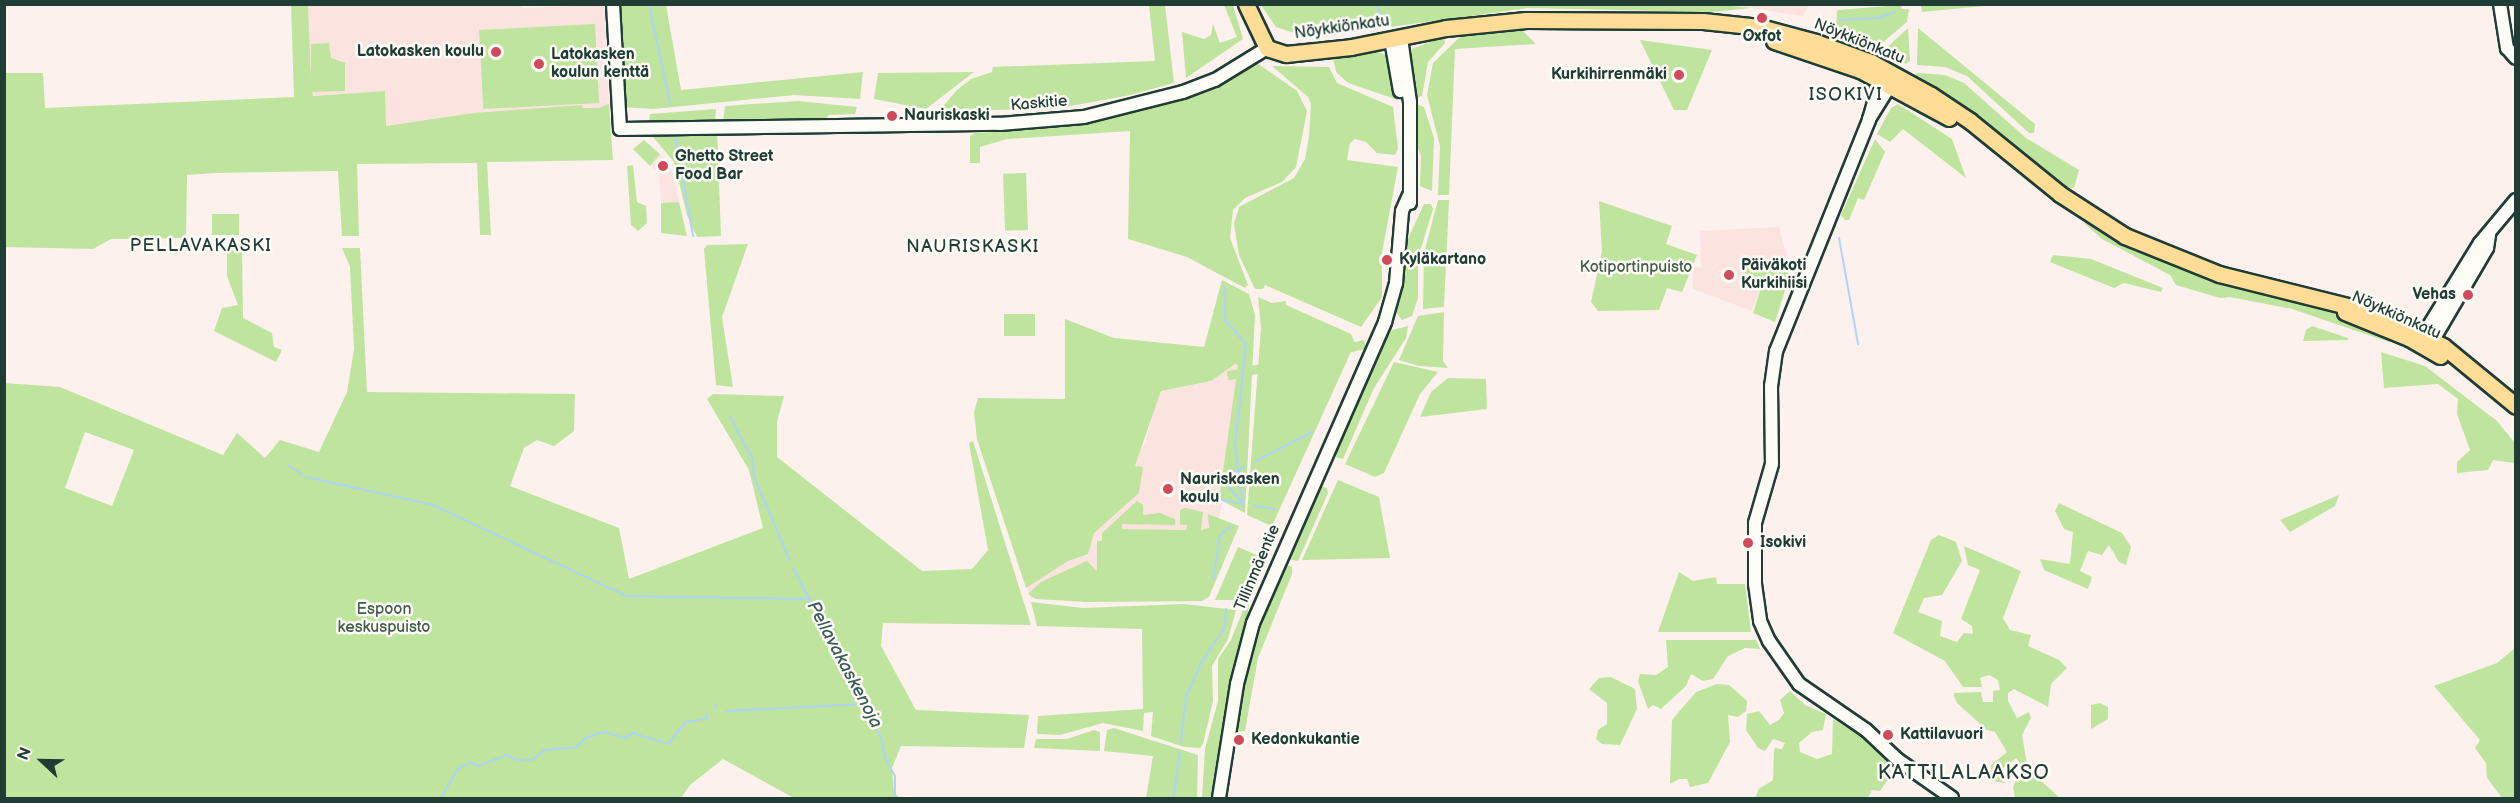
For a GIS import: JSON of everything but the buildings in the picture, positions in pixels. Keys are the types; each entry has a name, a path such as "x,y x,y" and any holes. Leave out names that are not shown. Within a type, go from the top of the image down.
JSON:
{"main road":[{"path":"1246,4 1267,48"},
{"name":"Nöykkiönkatu","path":"1267,48 1286,54 1308,53 1526,20 1760,27 1816,42 1886,79 1998,146 2087,213 2141,244 2218,274 2280,289 2427,340 2516,406"},
{"name":"Nöykkiönkatu","path":"2427,340 2516,417"}],"street":[{"name":"Kaskitie","path":"613,4 620,129 1011,124 1084,117 1183,92 1215,80 1267,48"},
{"path":"2500,4 2511,49 2516,58"},
{"name":"Tillinmäentie","path":"1219,798 1237,684 1252,623 1385,322 1398,260 1402,211 1409,195 1408,118 1396,38"},
{"path":"1886,79 1776,351 1771,386 1772,464 1753,539 1760,621 1781,660 1799,684 1820,701 1870,724 1903,754 1912,767 1952,798"},
{"path":"2427,340 2489,235 2516,200"}],"shaded area":[{"name":"Latokasken koulu","path":"522,4 523,8 604,5 609,104 599,108 473,113 385,126 385,91 312,96 308,5"},
{"path":"1810,4 1802,16 1732,5"},
{"path":"660,154 670,163 679,202 661,203 659,174 650,166"},
{"name":"Päiväkoti Kurkihiisi","path":"1779,227 1787,257 1769,268 1752,311 1693,289 1692,268 1701,267 1700,231"},
{"name":"Nauriskasken koulu","path":"1235,364 1238,365 1219,499 1222,503 1202,601 1087,602 1031,597 1026,588 1031,577 1143,447 1161,391 1211,381"}],"green space":[{"path":"1994,4 1922,12 1921,5"},
{"path":"291,5 308,5 311,77 311,44 329,43 331,58 345,63 345,91 312,92 313,96 385,91 386,126 473,113 582,105 582,108 599,108 609,104 613,160 487,162 491,235 480,235 477,163 357,164 359,236 342,236 338,171 214,173 187,175 186,238 111,239 93,249 5,247 5,73 43,73 45,108 294,97"},
{"path":"617,5 666,5 681,90 863,72 860,99 794,95 653,109 621,107"},
{"path":"1149,5 1165,5 1174,83 1126,96 1053,109 939,111 957,90 971,79 992,72 993,67 1155,61"},
{"path":"1224,5 1233,5 1243,39 1186,78 1182,32 1204,39 1211,35 1213,24 1220,43 1237,37"},
{"path":"1261,5 1721,5 1751,8 1712,12 1527,8 1310,38 1276,27"},
{"path":"1901,5 1902,9 1909,9 1907,22 1876,48 1836,29 1837,10"},
{"name":"Latokasken koulun kenttä","path":"595,24 599,103 483,109 479,30"},
{"path":"1908,28 1910,61 1906,64 1882,52"},
{"path":"1918,28 2035,124 2034,133 2029,133 1967,76 1945,67 1917,65"},
{"path":"1522,30 1536,44 1455,49 1449,195 1438,195 1440,146 1427,95 1433,63 1460,37"},
{"path":"1444,37 1445,43 1428,62 1422,96 1412,99 1412,49"},
{"path":"1640,40 1712,50 1687,110 1674,110"},
{"path":"1377,52 1389,56 1398,100 1348,83 1336,72 1333,58"},
{"path":"1257,63 1297,91 1307,111 1296,167 1282,182 1245,198 1233,210 1230,238 1248,285 1245,288 1187,257 1128,239 1130,131 1007,139 980,147 980,163 970,163 970,136 975,133 1033,130 1035,126 1181,98"},
{"path":"1272,66 1329,67 1337,83 1393,107 1398,149 1395,155 1377,153 1366,142 1355,139 1350,143 1347,160 1398,167 1382,253 1382,297 1361,327 1265,285 1263,289 1255,289 1239,255 1234,224 1239,207 1294,178 1305,159 1311,104 1308,97"},
{"path":"974,72 926,109 874,99 878,73"},
{"path":"1917,73 1945,75 1964,83 2026,138 2079,170 2074,188 2062,187 1912,78"},
{"path":"798,101 857,107 855,114 829,115 823,121 723,122 725,106"},
{"path":"1412,103 1424,107 1434,138 1432,191 1420,186 1421,156 1413,136"},
{"path":"1898,104 1952,139 1966,178 1903,129 1890,142 1877,134 1891,108"},
{"path":"716,109 715,122 649,124 650,114"},
{"path":"717,131 721,236 697,237 687,215 674,162 649,132"},
{"path":"1875,139 1885,152 1864,200 1858,198 1849,220 1845,220 1841,215"},
{"path":"644,140 660,154 650,166 633,149"},
{"path":"633,165 637,202 646,206 647,223 638,231 631,225 627,166"},
{"path":"1026,173 1028,230 1005,231 1003,174"},
{"path":"1438,200 1449,200 1444,307 1423,309 1424,253"},
{"name":"Kotiportinpuisto","path":"1599,201 1672,226 1666,244 1697,255 1682,292 1667,288 1659,310 1598,311 1591,302 1602,251"},
{"path":"679,202 687,236 661,233 661,203"},
{"path":"1424,204 1431,204 1433,209 1418,258 1418,298 1412,316 1402,320 1396,312 1407,241"},
{"path":"212,214 239,214 239,235 212,235"},
{"path":"2086,220 2167,264 2204,278 2341,315 2389,337 2389,342 2292,309 2230,297 2220,298 2176,285 2170,275 2102,239 2085,224"},
{"path":"748,244 722,317 733,387 716,385 704,249 707,245"},
{"name":"Espoon keskuspuisto","path":"342,248 360,248 367,392 575,394 574,431 554,446 537,440 524,448 510,486 619,528 629,579 763,528 749,470 707,399 713,394 784,396 777,422 777,457 922,571 972,569 988,550 969,443 973,441 1031,625 883,623 881,646 916,710 1029,715 1024,748 901,746 892,768 894,792 900,798 794,798 723,759 690,785 681,798 5,798 5,383 60,387 223,455 237,433 265,458 280,440 319,452 347,392 354,349 350,267","holes":["85,432 134,450 112,506 65,488"]},
{"path":"242,250 243,318 272,333 274,347 282,350 276,362 214,331 222,308 238,305 227,276 227,251"},
{"path":"2053,255 2091,259 2163,288 2161,292 2124,283 2114,288 2050,262"},
{"path":"1780,261 1790,275 1775,322 1753,313 1763,282 1739,270 1745,264 1753,262 1767,269"},
{"path":"1222,280 1249,294 1255,315 1245,513 1219,499 1238,365 1235,364 1211,381 1161,391 1135,466 1143,467 1139,493 1094,533 1088,554 1068,561 1026,588 977,439 974,412 978,398 1065,399 1065,319 1114,338 1204,347"},
{"path":"1258,297 1272,303 1286,301 1286,305 1351,334 1355,343 1272,526 1247,515 1261,328"},
{"path":"1444,312 1443,361 1448,368 1419,366 1399,360 1418,316"},
{"path":"1004,314 1035,314 1035,336 1004,336"},
{"path":"1408,326 1406,338 1374,388 1343,459 1336,457 1338,444 1376,354 1392,330"},
{"path":"2312,326 2348,338 2348,340 2303,341 2306,330"},
{"path":"1364,340 1366,349 1229,380 1227,372"},
{"path":"2381,352 2425,366 2497,421 2515,443 2514,463 2493,460 2488,470 2457,473 2457,462 2470,450 2457,414 2458,399 2438,384 2384,388"},
{"path":"1394,362 1438,372 1420,394 1384,473 1375,477 1345,464"},
{"path":"1448,378 1486,379 1487,409 1420,417 1431,392"},
{"path":"1338,480 1379,497 1390,558 1302,560"},
{"path":"1320,486 1327,488 1328,493 1298,561 1287,559"},
{"path":"2339,495 2335,506 2290,532 2280,520"},
{"path":"1137,501 1143,505 1143,515 1160,513 1175,519 1175,525 1122,524 1122,529 1186,530 1187,525 1180,525 1180,510 1185,508 1203,512 1201,530 1209,528 1208,514 1239,526 1209,597 1202,601 1087,602 1036,599 1028,594 1041,582 1087,561 1097,571 1097,541 1102,541 1102,533"},
{"path":"2059,503 2122,533 2131,547 2126,565 2119,562 2109,545 2102,555 2088,551 2080,571 2092,577 2088,589 2044,570 2040,559 2070,564 2073,532 2064,529 2055,511"},
{"path":"1939,535 1956,542 1962,561 1942,595 1924,598 1918,612 1942,621 1940,636 1957,642 1964,633 1973,634 1972,626 1961,619 1980,570 1968,565 1964,546 2021,571 2003,618 2010,630 2031,635 2028,646 2059,660 2067,668 2051,684 2048,707 2014,689 2008,693 2008,701 2017,718 2029,712 2031,718 2022,735 2028,769 2060,798 2015,798 2013,787 2022,766 2016,758 1999,772 2004,783 1992,781 1991,765 2007,752 1995,732 1987,730 1957,703 1954,693 1981,692 1983,702 1993,702 1993,691 2000,690 1998,680 1989,675 1980,678 1982,687 1963,687 1945,661 1893,633 1931,540"},
{"path":"1238,547 1259,556 1244,596 1240,600 1215,600"},
{"path":"1284,564 1292,567 1292,574 1258,658 1245,731 1237,732 1249,656"},
{"path":"1679,572 1693,581 1716,577 1717,584 1745,584 1751,632 1658,632"},
{"path":"1031,602 1083,608 1184,604 1236,610 1228,639 1212,666 1213,701 1203,744 1200,748 1184,747 1151,736 1153,712 1144,713 1143,731 1103,723 1060,735 1037,734 1038,716 1143,709 1142,629 1037,626"},
{"path":"1246,603 1249,604 1247,623 1230,690 1213,798 1202,798 1205,749 1218,701 1218,659 1231,640"},
{"path":"1666,640 1756,640 1760,649 1745,648 1728,656 1713,679 1703,681 1691,674 1686,686 1661,709 1653,705 1648,709 1638,681 1640,674 1656,675 1668,667"},
{"path":"2515,648 2515,798 2502,798 2487,778 2486,763 2475,748 2480,740 2434,686 2497,663"},
{"path":"1611,677 1635,689 1637,709 1620,745 1602,744 1596,739 1598,730 1607,724 1607,703 1589,689 1599,678"},
{"path":"1717,684 1729,685 1747,701 1746,711 1738,717 1728,715 1730,742 1708,783 1690,787 1687,779 1679,779 1670,784 1672,720 1696,692"},
{"path":"1790,691 1805,705 1826,714 1823,730 1812,732 1799,743 1800,752 1817,759 1832,754 1833,719 1858,735 1889,764 1890,776 1880,791 1872,790 1868,798 1755,798 1759,789 1773,780 1774,751 1775,748 1782,749 1785,743 1773,739 1765,751 1758,748 1746,730 1747,714 1759,711 1770,725 1779,720 1784,713 1780,700"},
{"path":"2100,703 2108,707 2108,719 2091,729 2091,705"},
{"path":"1114,728 1198,755 1197,798 1146,798 1153,756 1104,751 1107,730"},
{"path":"1094,730 1100,732 1100,751 1034,748 1036,739 1067,739"}],"waterway":[{"path":"649,4 670,104"},
{"path":"1376,4 1385,27"},
{"path":"1840,20 1878,18 1895,12"},
{"path":"675,135 693,236"},
{"path":"1839,238 1858,344"},
{"path":"1225,287 1225,320 1246,344 1235,446 1243,504"},
{"name":"Pellavakaskenoja","path":"730,417 752,458 754,477 790,561"},
{"path":"1256,461 1312,432"},
{"path":"288,465 302,474"},
{"path":"1243,504 1222,479 1245,467"},
{"path":"306,477 433,505 626,596 808,599"},
{"path":"1222,500 1243,504"},
{"path":"1254,506 1276,509"},
{"path":"1213,580 1220,535 1231,526"},
{"name":"Pellavakaskenoja","path":"793,568 881,737 885,758 895,776 895,798"},
{"path":"1181,742 1186,697 1201,663 1224,629 1226,609"},
{"path":"727,711 864,704"},
{"path":"441,798 458,769 470,762 478,766 507,755 517,760 532,760 545,750 577,747 585,738 604,732 625,738 632,733 668,744 686,722 706,719 707,714"},
{"path":"1173,798 1180,753"}],"place":[{"name":"Oxfot","path":"1762,18"},
{"name":"Latokasken koulu","path":"496,52"},
{"name":"Latokasken koulun kenttä","path":"539,64"},
{"name":"Kurkihirrenmäki","path":"1679,75"},
{"name":"Nauriskaski","path":"892,116"},
{"name":"Ghetto Street Food Bar","path":"663,166"},
{"name":"Kyläkartano","path":"1387,260"},
{"name":"Päiväkoti Kurkihiisi","path":"1729,275"},
{"name":"Vehas","path":"2468,295"},
{"name":"Nauriskasken koulu","path":"1168,489"},
{"name":"Isokivi","path":"1748,543"},
{"name":"Kattilavuori","path":"1888,735"},
{"name":"Kedonkukantie","path":"1239,740"}],"district":[{"name":"ISOKIVI","path":"1846,95"},
{"name":"PELLAVAKASKI","path":"201,246"},
{"name":"NAURISKASKI","path":"973,247"},
{"name":"KATTILALAAKSO","path":"1964,773"}]}
